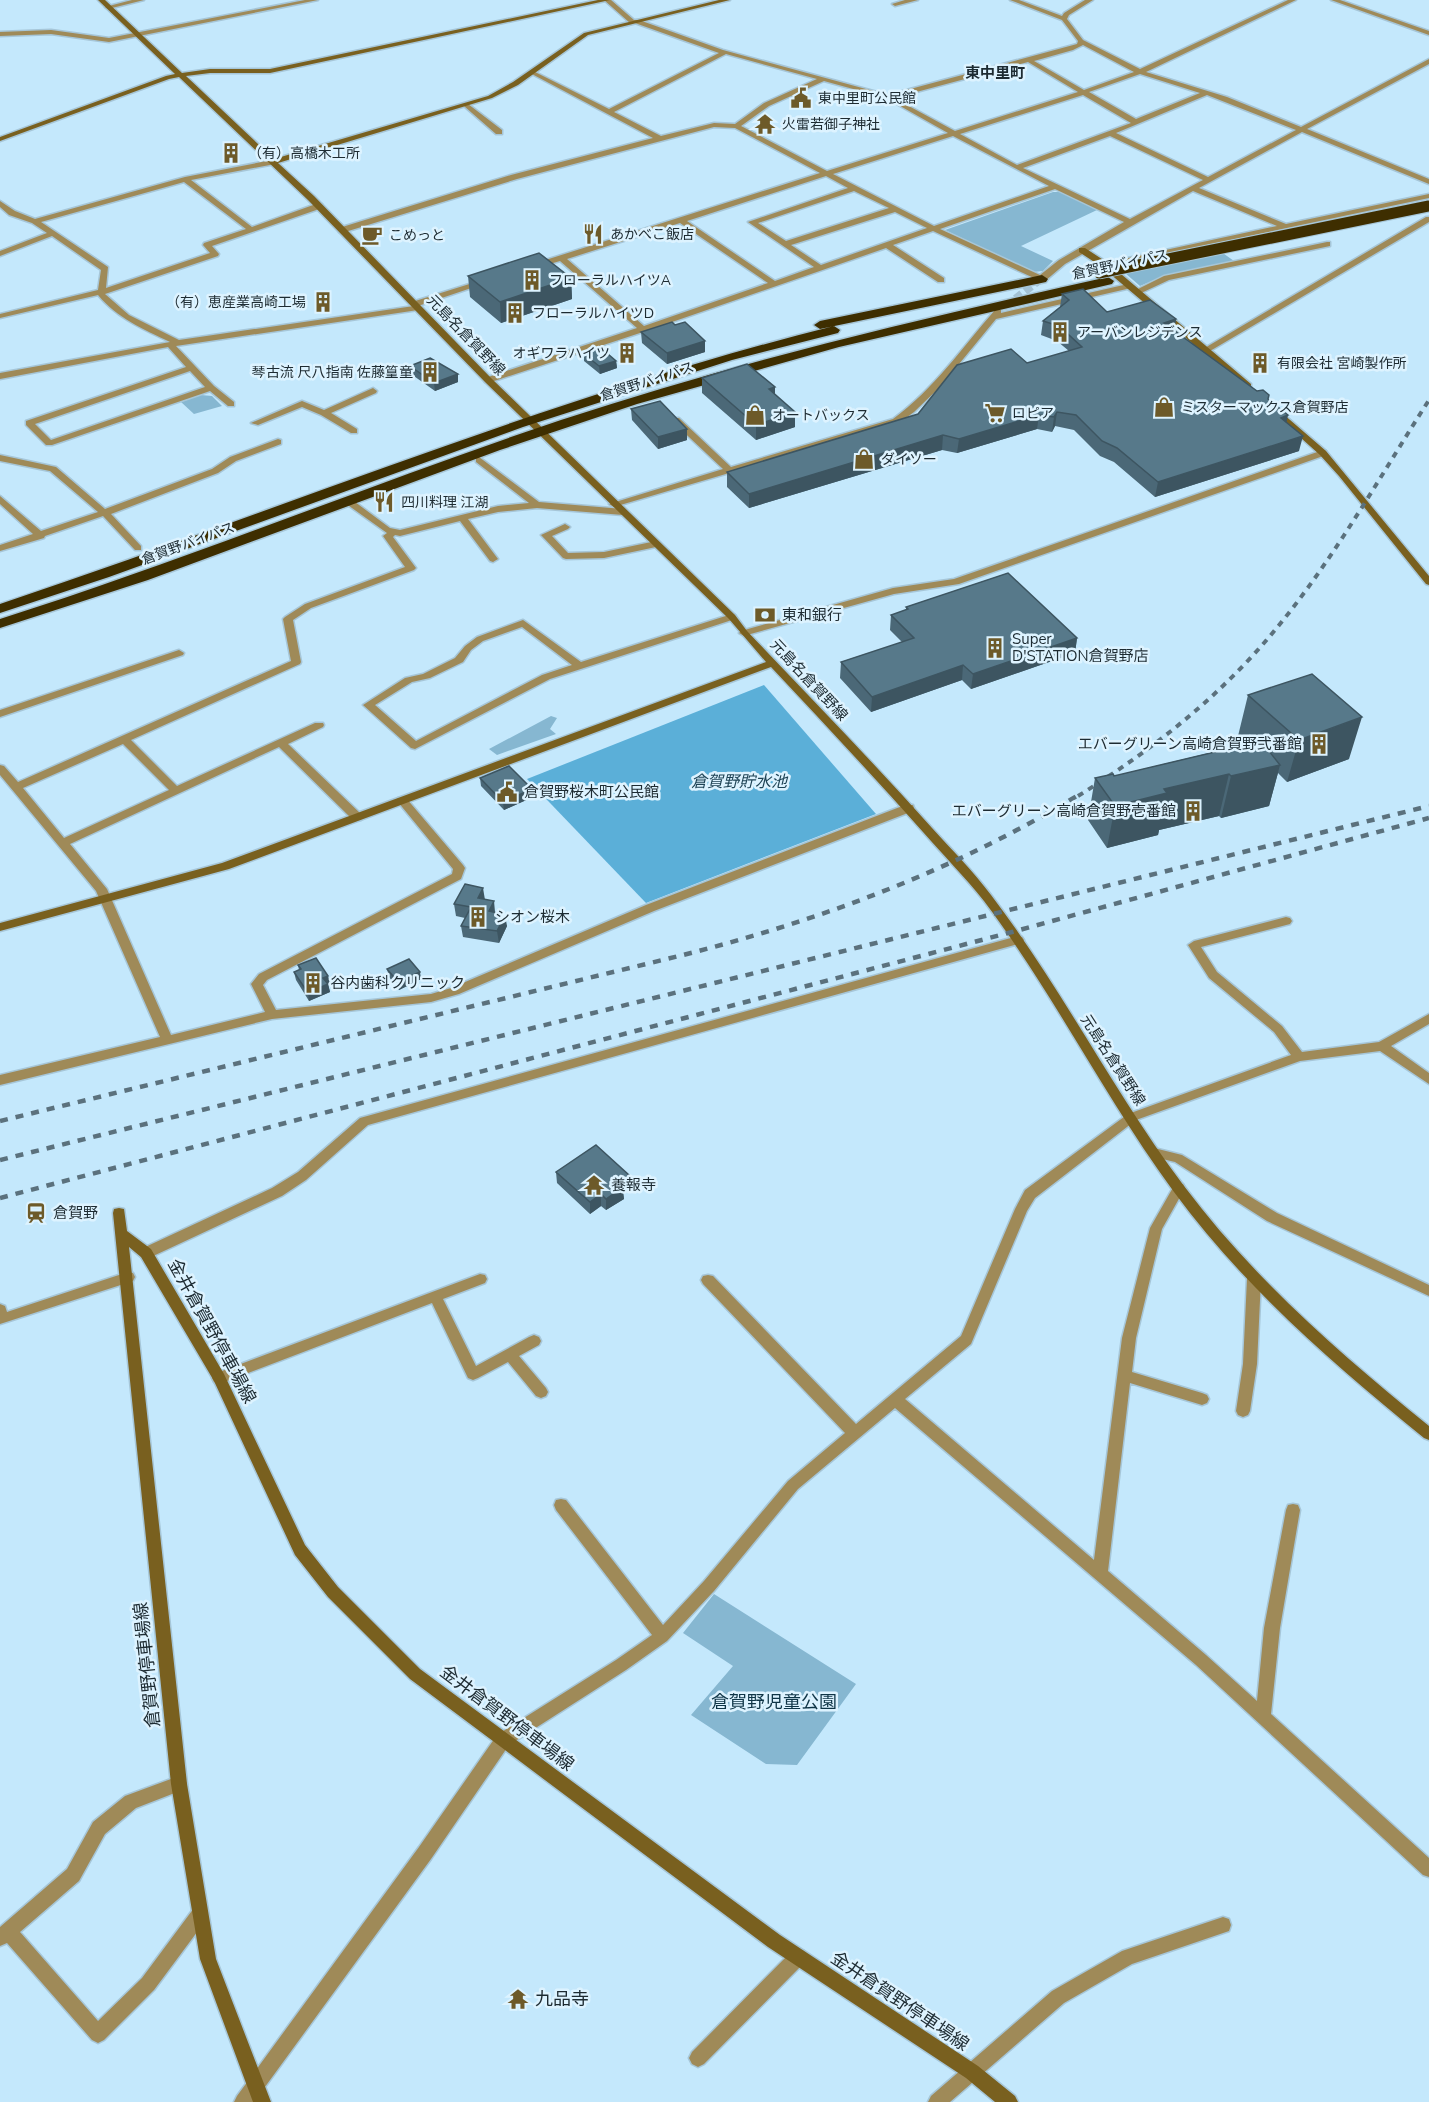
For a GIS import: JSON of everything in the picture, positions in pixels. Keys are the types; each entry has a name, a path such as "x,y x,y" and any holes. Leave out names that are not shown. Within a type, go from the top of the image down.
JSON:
{"highway":[{"name":"倉賀野バイパス","path":"0,609 123,568 529,419 668,374 786,342 1429,206"},
{"name":"倉賀野バイパス","path":"0,624 541,432 677,387 796,353 1104,273 1429,217"},
{"path":"786,342 808,328 1040,281"},
{"path":"796,353 822,355 996,314"}],"main road":[{"name":"元島名倉賀野線","path":"101,0 319,206 488,380 732,617 744,633 909,808 989,899 1018,940 1154,1153 1179,1188 1254,1279 1339,1362 1429,1434"},
{"path":"0,139 160,80 180,75 270,71 607,0"},
{"path":"272,162 466,105 507,90 586,34 727,0"},
{"path":"1082,250 1104,273 1132,289 1207,349 1256,393"},
{"path":"1264,400 1323,453 1429,582"},
{"path":"0,927 225,866 772,663"},
{"name":"倉賀野停車場線","path":"119,1214 124,1235 179,1784 208,1959 262,2102"},
{"name":"金井倉賀野停車場線","path":"124,1235 146,1253 219,1378 300,1550 333,1592 393,1653 416,1674 610,1820 798,1957 972,2072 1009,2102"}],"street":[{"path":"108,7 141,0"},
{"path":"0,34 51,32 100,40 138,35 315,0"},
{"path":"607,0 635,22 725,52 888,97 1017,168 1130,222"},
{"path":"895,4 915,0"},
{"path":"1013,0 1064,19 1081,41 1140,72 1207,92 1429,182"},
{"path":"1064,19 1073,8 1090,0"},
{"path":"528,268 1084,93 1140,72 1293,0"},
{"path":"1334,0 1429,33"},
{"path":"888,97 1030,61 1071,49 1080,45 1081,41"},
{"path":"609,112 725,52"},
{"path":"1030,61 1137,121"},
{"path":"342,230 514,177 714,125 737,126 826,174 1040,281 1082,250 1130,222 1429,61"},
{"path":"533,73 662,140"},
{"path":"737,126 745,118 779,99 824,79"},
{"path":"1017,168 1135,125 1137,121 1207,92"},
{"path":"466,105 499,132"},
{"path":"1112,134 1209,180"},
{"path":"35,221 185,179 272,162"},
{"path":"185,179 252,230"},
{"path":"488,380 643,329 1056,186"},
{"path":"821,268 752,222 854,188"},
{"path":"1193,188 1286,227"},
{"path":"1104,273 1286,227 1429,196"},
{"path":"0,316 100,294 215,254 207,245 319,206"},
{"path":"1,207 35,221 105,269 100,294"},
{"path":"786,244 895,209"},
{"path":"1207,349 1429,217"},
{"path":"681,220 774,284"},
{"path":"0,254 52,234"},
{"path":"348,501 392,533 400,534 498,509 537,505 619,508 862,428 896,421 915,409 976,341 996,314 1132,289 1167,278 1327,244"},
{"path":"887,245 941,280"},
{"path":"561,258 643,329"},
{"path":"0,376 174,344 416,306 495,279"},
{"path":"100,294 111,307 127,318 174,344 191,368 231,404"},
{"path":"191,368 29,423 48,443 211,388"},
{"path":"324,412 373,391"},
{"path":"255,423 302,404 324,412 354,431"},
{"path":"676,420 729,470"},
{"path":"0,548 41,536 215,471 233,459 278,442"},
{"path":"744,633 893,591 956,582 1323,453"},
{"path":"0,458 53,469 104,513 138,548"},
{"path":"479,460 537,505"},
{"path":"0,500 41,536"},
{"path":"462,518 493,559"},
{"path":"565,527 546,535 566,556 604,555 656,544"},
{"path":"17,787 296,662 288,619 308,606 411,568 388,536 392,533"},
{"path":"581,667 522,623 480,639 459,660 426,676 409,680 368,705 415,746 546,677 581,667 732,617"},
{"path":"0,714 179,653"},
{"path":"63,843 319,725"},
{"path":"124,739 176,791"},
{"path":"281,743 357,817"},
{"path":"0,768 101,890 166,1039"},
{"path":"272,1015 257,984 263,977 458,876 459,868 402,800"},
{"path":"0,1080 272,1015 431,998 455,991 650,908 909,808"},
{"path":"1286,921 1194,945 1213,975 1278,1029 1299,1058"},
{"path":"146,1253 277,1192 302,1176 364,1121 1018,940"},
{"path":"243,2102 425,1853 503,1740 621,1665 662,1636 709,1586 793,1485 966,1340 1021,1209 1030,1194 1132,1117 1299,1058 1382,1046 1429,1018"},
{"path":"1382,1046 1429,1079"},
{"path":"1154,1153 1178,1158 1214,1183 1272,1217 1429,1291"},
{"path":"1100,1574 1129,1338 1156,1228 1179,1188"},
{"path":"0,1310 2,1319 128,1277"},
{"path":"219,1378 480,1279"},
{"path":"1242,1411 1250,1364 1254,1279"},
{"path":"708,1280 854,1432"},
{"path":"435,1295 473,1374 534,1341"},
{"path":"509,1354 541,1392"},
{"path":"1125,1376 1202,1399"},
{"path":"896,1400 1201,1660 1429,1869"},
{"path":"561,1505 662,1636"},
{"path":"1263,1718 1272,1628 1293,1510"},
{"path":"179,1784 131,1802 99,1828 73,1875 4,1934 98,2034 147,1984 200,1914"},
{"path":"938,2102 1058,1997 1128,1957 1223,1925"},
{"path":"698,2058 798,1957"}],"green space":[{"path":"1053,192 1060,192 1097,210 1021,246 1053,261 1043,271 1033,272 945,230"},
{"path":"1213,246 1234,261 1166,275 1140,286 1117,266"},
{"path":"201,395 212,396 222,406 194,414 181,402"},
{"path":"551,716 557,718 550,729 556,734 497,755 489,749"},
{"name":"倉賀野児童公園","path":"714,1594 856,1684 797,1765 766,1764 691,1715 733,1666 683,1633"}],"water":[{"name":"倉賀野貯水池","path":"764,685 876,814 646,903 527,779"}],"building":[{"path":"539,253 571,278 500,302 468,276"},
{"path":"1083,289 1107,312 1150,300 1176,319 1164,323 1257,391 1263,390 1269,395 1268,399 1288,415 1281,418 1303,436 1158,482 1117,448 1102,441 1076,415 1057,412 1054,417 1039,415 959,439 943,435 749,494 727,472 918,414 957,365 1011,349 1027,363 1082,347 1059,326 1043,321 1069,300 1062,294"},
{"path":"672,322 675,325 685,322 705,341 667,353 641,332"},
{"path":"601,348 616,361 599,366 584,354"},
{"path":"430,358 458,374 434,383 410,366"},
{"path":"747,364 775,387 769,389 795,412 756,425 702,378"},
{"path":"660,401 687,429 658,437 631,409"},
{"name":"Super D'STATION倉賀野店","path":"1008,573 1077,638 973,674 963,665 872,697 841,662 914,638 891,615 908,609 906,607"},
{"path":"1312,674 1362,717 1299,740 1248,695"},
{"path":"1261,741 1280,765 1164,789 1167,793 1115,806 1095,778 1113,774 1114,776"},
{"name":"倉賀野桜木町公民館","path":"509,766 532,789 503,802 480,778"},
{"path":"465,884 483,888 478,898 494,901 489,911 505,915 497,931 461,926 471,907 454,904"},
{"name":"谷内歯科クリニック","path":"316,958 328,976 323,978 328,984 308,993 294,972 301,969 298,965"},
{"path":"409,959 420,972 398,982 387,969"},
{"name":"養報寺","path":"596,1145 630,1176 619,1184 623,1187 606,1199 601,1194 590,1202 556,1172"}],"tunnel":[{"path":"1006,306 1037,282"}],"railway":[{"path":"1078,796 1121,768 1182,722 1220,689 1266,640 1317,575 1341,540 1429,400"},
{"path":"0,1121 679,956 783,927 936,869 985,846 1080,794"},
{"path":"0,1160 1429,806"},
{"path":"0,1198 1012,932 1429,818"}],"place":[{"name":"東中里町公民館","path":"801,98"},
{"name":"火雷若御子神社","path":"765,124"},
{"name":"（有）高橋木工所","path":"231,153"},
{"name":"あかべこ飯店","path":"593,234"},
{"name":"こめっと","path":"372,235"},
{"name":"フローラルハイツA","path":"532,280"},
{"name":"（有）恵産業高崎工場","path":"323,302"},
{"name":"フローラルハイツD","path":"515,313"},
{"name":"アーバンレジデンス","path":"1060,332"},
{"name":"オギワラハイツ","path":"627,353"},
{"name":"有限会社 宮崎製作所","path":"1260,363"},
{"name":"琴古流 尺八指南 佐藤篁童","path":"430,372"},
{"name":"ミスターマックス倉賀野店","path":"1164,407"},
{"name":"ロピア","path":"995,413"},
{"name":"オートバックス","path":"755,415"},
{"name":"ダイソー","path":"864,459"},
{"name":"四川料理 江湖","path":"384,502"},
{"name":"東和銀行","path":"765,615"},
{"name":"Super D'STATION倉賀野店","path":"995,648"},
{"name":"エバーグリーン高崎倉賀野弐番館","path":"1319,744"},
{"name":"倉賀野桜木町公民館","path":"507,792"},
{"name":"エバーグリーン高崎倉賀野壱番館","path":"1193,811"},
{"name":"シオン桜木","path":"478,917"},
{"name":"谷内歯科クリニック","path":"313,983"},
{"name":"養報寺","path":"594,1185"},
{"name":"倉賀野","path":"36,1213"},
{"name":"九品寺","path":"518,1999"}],"district":[{"name":"東中里町","path":"995,73"}]}
